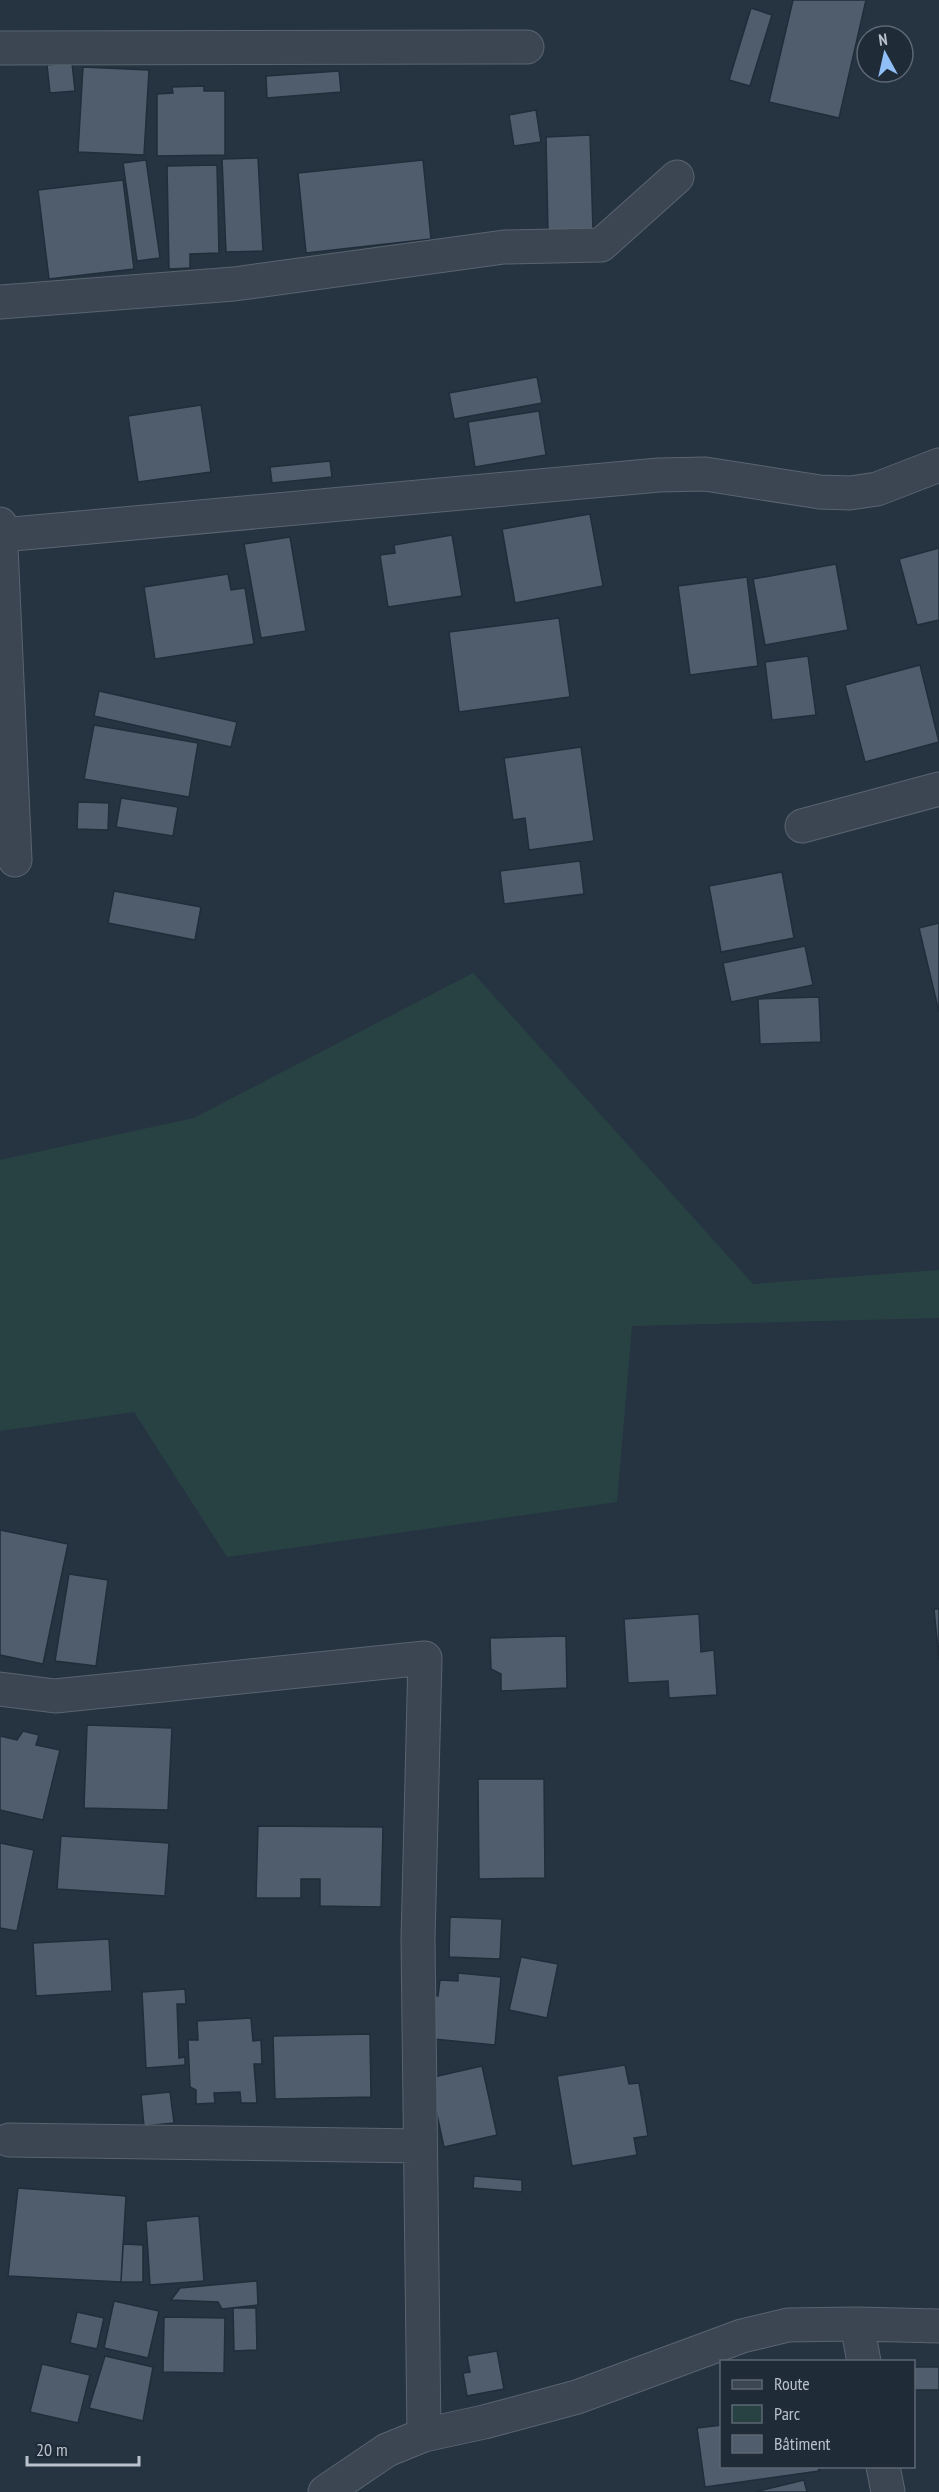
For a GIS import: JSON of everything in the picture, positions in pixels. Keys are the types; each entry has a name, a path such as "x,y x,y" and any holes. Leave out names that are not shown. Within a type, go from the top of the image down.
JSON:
{"street":[{"path":"0,48 527,47"},
{"path":"0,303 234,284 504,247 602,245 677,177"},
{"path":"15,860 1,529 659,475 705,474 820,492 849,493 877,489 939,465"},
{"path":"802,826 939,789"},
{"path":"0,1689 55,1696 425,1658 418,1939 424,2435"},
{"path":"9,2140 419,2145"},
{"path":"857,2324 864,2360"},
{"path":"326,2492 387,2450 424,2435 484,2422 577,2397 742,2336 788,2325 939,2326"},
{"path":"884,2468 888,2492"}],"green space":[{"path":"473,973 753,1284 939,1270 939,1318 632,1326 617,1502 227,1557 134,1412 0,1431 0,1160 194,1118"}],"building":[{"path":"793,0 866,0 861,24 855,24 855,48 839,118 769,102"},
{"path":"751,8 772,15 750,86 729,80"},
{"path":"72,63 75,91 50,93 47,65"},
{"path":"83,67 149,70 144,155 78,152"},
{"path":"339,71 341,92 267,98 266,76"},
{"path":"204,86 204,91 225,91 225,155 157,156 157,94 173,93 172,87"},
{"path":"536,110 541,142 514,146 509,115"},
{"path":"590,135 593,230 548,232 546,137"},
{"path":"258,158 263,251 226,252 222,159"},
{"path":"146,160 160,258 137,261 123,163"},
{"path":"423,160 431,239 306,253 298,173"},
{"path":"217,165 219,253 190,254 190,268 169,269 167,166"},
{"path":"123,180 134,269 49,279 38,190"},
{"path":"537,377 542,403 454,419 449,393"},
{"path":"201,405 211,472 138,482 128,416"},
{"path":"539,411 546,455 475,467 468,422"},
{"path":"330,461 332,477 272,483 270,467"},
{"path":"590,514 603,586 515,603 502,529"},
{"path":"452,535 462,596 388,607 380,555 395,553 394,545"},
{"path":"290,537 306,631 261,638 244,544"},
{"path":"939,548 939,620 917,625 899,559"},
{"path":"836,564 848,630 765,645 753,579"},
{"path":"228,574 231,590 245,588 254,644 155,659 144,587"},
{"path":"747,577 758,666 690,675 678,586"},
{"path":"559,618 570,697 459,712 449,632"},
{"path":"808,656 816,715 772,720 765,662"},
{"path":"920,665 939,742 865,762 845,685"},
{"path":"99,691 237,722 231,747 94,716"},
{"path":"94,725 198,743 189,797 84,779"},
{"path":"581,747 594,841 529,850 525,818 513,820 504,758"},
{"path":"121,798 178,807 173,836 116,827"},
{"path":"78,802 109,803 108,830 77,829"},
{"path":"580,861 584,894 504,904 500,871"},
{"path":"782,872 794,938 721,952 709,886"},
{"path":"114,891 201,907 195,940 108,923"},
{"path":"939,923 939,1012 919,928"},
{"path":"805,946 813,985 731,1002 723,963"},
{"path":"819,997 821,1042 760,1044 758,999"},
{"path":"0,1530 68,1544 43,1664 0,1655"},
{"path":"69,1574 108,1580 96,1666 55,1661"},
{"path":"934,1609 939,1609 939,1660"},
{"path":"699,1614 701,1652 714,1650 717,1695 669,1698 668,1681 628,1683 624,1619"},
{"path":"566,1636 567,1688 501,1691 501,1674 491,1669 490,1638"},
{"path":"87,1725 172,1728 168,1810 84,1808"},
{"path":"23,1731 39,1735 36,1745 60,1750 43,1820 0,1810 0,1736 17,1740"},
{"path":"478,1779 544,1779 545,1878 479,1879"},
{"path":"258,1826 383,1827 381,1907 320,1906 320,1879 301,1879 301,1898 256,1898"},
{"path":"61,1836 169,1843 165,1896 57,1889"},
{"path":"0,1843 34,1850 17,1931 0,1928"},
{"path":"450,1917 502,1919 500,1959 449,1957"},
{"path":"109,1939 112,1991 36,1996 33,1943"},
{"path":"521,1957 558,1964 547,2018 509,2010"},
{"path":"458,1973 501,1977 495,2045 423,2038 428,1995 438,1996 440,1980 458,1981"},
{"path":"185,1989 186,2004 177,2004 179,2058 185,2057 185,2065 146,2068 142,1992"},
{"path":"251,2018 253,2041 261,2040 262,2064 254,2064 257,2103 241,2103 240,2092 214,2093 215,2103 196,2104 196,2090 190,2087 188,2040 198,2040 197,2021"},
{"path":"370,2034 371,2097 275,2099 273,2036"},
{"path":"625,2065 629,2084 639,2083 648,2136 634,2138 637,2155 572,2166 557,2076"},
{"path":"482,2066 497,2135 444,2147 429,2078"},
{"path":"170,2092 174,2123 144,2126 141,2095"},
{"path":"474,2176 522,2180 522,2192 473,2188"},
{"path":"18,2188 126,2196 121,2282 8,2276"},
{"path":"199,2216 204,2281 150,2285 146,2221"},
{"path":"123,2244 143,2245 143,2282 121,2282"},
{"path":"257,2281 258,2305 222,2309 218,2302 171,2300 180,2288"},
{"path":"114,2301 159,2311 148,2358 104,2348"},
{"path":"233,2308 256,2308 257,2350 234,2351"},
{"path":"77,2312 104,2318 97,2349 70,2343"},
{"path":"164,2317 225,2318 224,2373 163,2372"},
{"path":"497,2351 504,2389 467,2396 463,2373 470,2372 467,2356"},
{"path":"105,2356 153,2367 143,2421 89,2408"},
{"path":"42,2364 90,2375 78,2423 30,2412"},
{"path":"915,2367 939,2367 939,2390 915,2390"},
{"path":"720,2425 720,2468 818,2468 819,2471 705,2487 697,2428"},
{"path":"804,2480 807,2492 755,2492"}]}
